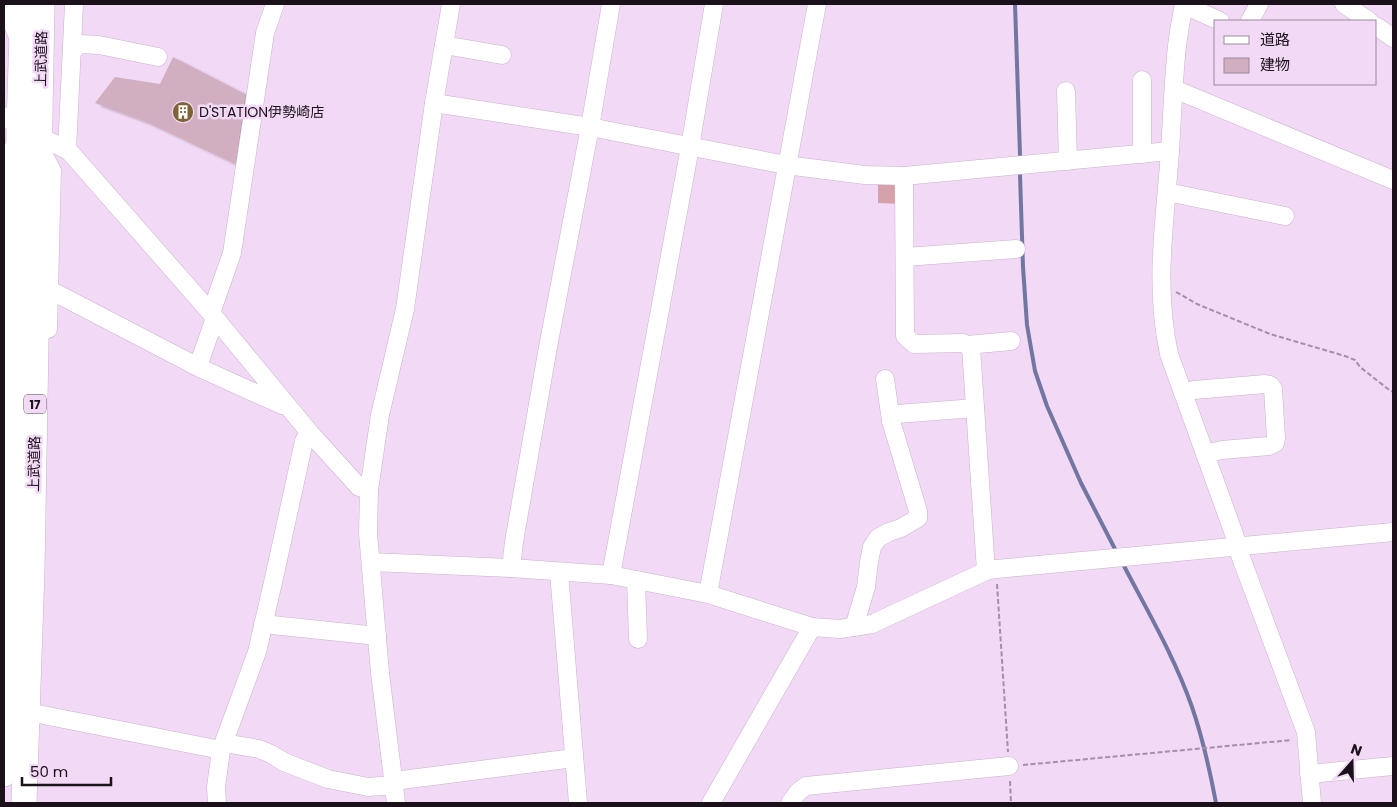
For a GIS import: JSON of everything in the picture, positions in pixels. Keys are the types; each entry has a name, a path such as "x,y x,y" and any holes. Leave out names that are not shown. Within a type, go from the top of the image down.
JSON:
{"highway":[{"name":"上武道路","path":"23,4 22,44 32,570 24,803"},
{"name":"上武道路","path":"4,774 10,313 24,133 42,4"}],"street":[{"path":"4,4 22,44"},
{"path":"67,150 74,4"},
{"path":"198,366 232,254 265,34 275,4"},
{"path":"396,803 380,673 368,533 369,490 380,415 405,309 434,103 451,4"},
{"path":"512,568 514,542 546,356 590,127 611,4"},
{"path":"611,575 690,147 714,4"},
{"path":"708,594 817,4"},
{"path":"1218,20 1184,4 1176,55 1161,258 1165,334 1169,354 1237,546 1306,732 1312,803"},
{"path":"1251,20 1259,4"},
{"path":"1344,4 1368,20"},
{"path":"1377,27 1393,38"},
{"path":"72,51 80,44 99,45 158,57"},
{"path":"444,45 502,55"},
{"path":"1142,80 1142,154"},
{"path":"1174,89 1393,180"},
{"path":"1066,91 1068,160"},
{"path":"434,103 590,127 786,165 865,176 904,176 1170,151"},
{"path":"24,133 69,151 213,315 310,433 359,487 369,490"},
{"path":"4,239 6,163 24,133"},
{"path":"24,133 52,171 36,803"},
{"path":"904,176 905,336 914,344 963,343 971,347 991,570"},
{"path":"1167,192 1285,216"},
{"path":"905,257 1016,249"},
{"path":"50,290 198,366 288,407"},
{"path":"967,345 1012,341"},
{"path":"854,627 866,587 872,547 878,538 918,518 918,511 891,421 885,379"},
{"path":"1183,393 1194,390 1265,384 1270,385 1273,390 1275,443 1270,446 1222,450 1205,454"},
{"path":"891,421 897,414 975,408"},
{"path":"216,803 216,787 223,747 256,652 304,441 310,433"},
{"path":"371,562 512,568 611,575 708,594 812,627 840,629 872,624 991,570 1393,532"},
{"path":"559,572 578,803"},
{"path":"636,580 638,639"},
{"path":"263,624 377,636"},
{"path":"711,803 812,627"},
{"path":"38,714 223,747 260,749 284,762 328,779 368,788 574,758"},
{"path":"790,803 798,792 806,786 1009,766"},
{"path":"1309,774 1393,766"}],"path":[{"path":"1161,286 1172,289 1197,304 1270,334 1355,360 1360,367 1393,392"},
{"path":"991,570 1011,803"},
{"path":"1009,766 1307,738"}],"shaded area":[{"path":"878,180 897,180 902,204 878,203"}],"building":[{"name":"D'STATION伊勢崎店","path":"173,57 245,94 235,164 144,121 95,103 115,77 160,84"}],"waterway":[{"path":"1015,4 1020,155"},
{"path":"1020,175 1027,325 1035,371 1047,406 1081,483 1115,549"},
{"path":"1124,566 1161,635 1185,689 1203,743 1216,803"}],"place":[{"name":"D'STATION伊勢崎店","path":"183,112"}]}
